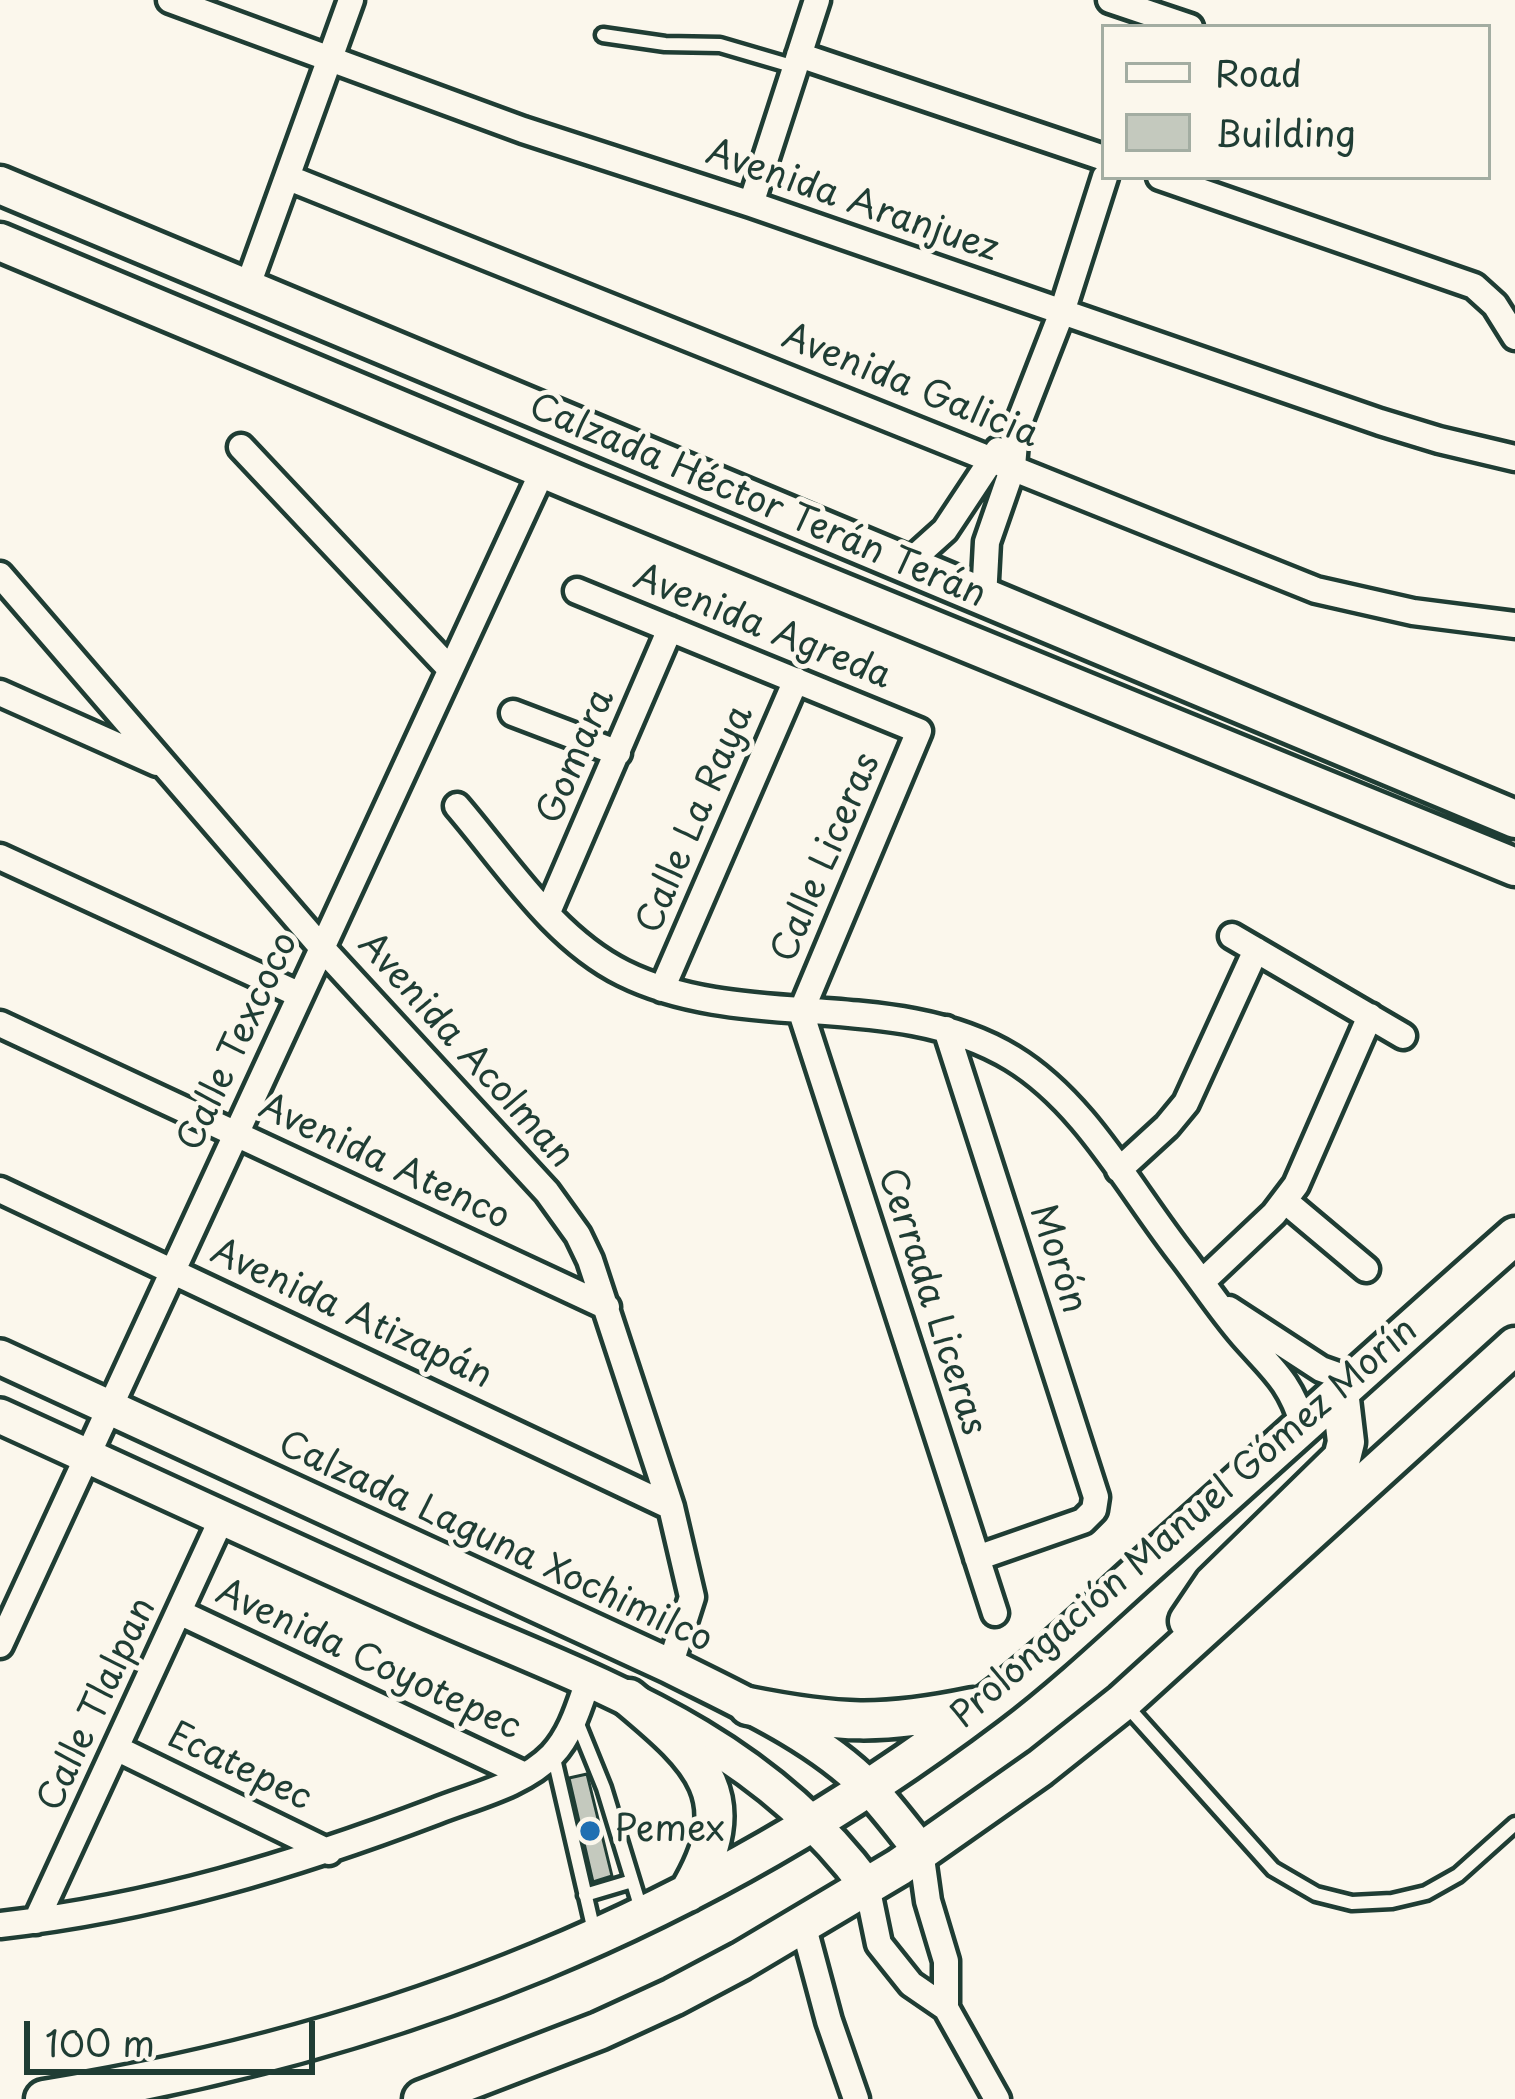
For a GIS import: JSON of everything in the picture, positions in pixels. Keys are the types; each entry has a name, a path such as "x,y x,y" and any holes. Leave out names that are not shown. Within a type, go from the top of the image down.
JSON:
{"main road":[{"name":"Calzada Héctor Terán Terán","path":"0,185 1515,819"},
{"name":"Calzada Héctor Terán Terán","path":"0,242 543,470 1515,867"},
{"path":"417,416 432,399 446,393 565,443 639,453"},
{"path":"776,565 879,585 1004,635 1031,617"},
{"name":"Prolongación Manuel Gómez Morín","path":"44,2099 277,2053 397,2017 595,1938 637,1898 688,1893 816,1822 988,1704 1515,1236"},
{"path":"422,2099 636,2014 742,1961 921,1851 1040,1768 1123,1702 1515,1346"},
{"name":"Calzada Laguna Xochimilco","path":"0,1358 748,1706 812,1745 867,1787 921,1851"},
{"path":"1156,1669 1214,1584 1342,1458 1346,1385"},
{"path":"0,1416 629,1698 709,1740 781,1790 816,1822 868,1886"},
{"path":"629,1698 685,1746 711,1791 714,1840 688,1893"},
{"path":"748,1706 862,1723 908,1720 988,1704"}],"street":[{"name":"Avenida Aranjuez","path":"170,0 523,130 1400,428 1515,458"},
{"path":"247,288 351,0"},
{"path":"751,204 817,0"},
{"path":"1110,0 1160,14"},
{"path":"797,61 1101,157"},
{"name":"Avenida Galicia","path":"289,178 1316,590 1380,606 1515,625"},
{"path":"984,598 987,542 1002,462 1062,312 1105,180"},
{"path":"1169,180 1474,286 1495,304 1515,337"},
{"path":"241,447 450,669"},
{"path":"905,566 945,530 1002,462"},
{"name":"Calle Texcoco","path":"0,1645 543,470"},
{"name":"Avenida Acolman","path":"0,575 322,948 556,1203 578,1235 607,1307 671,1507 692,1597 670,1666"},
{"name":"Avenida Agreda","path":"577,591 919,731"},
{"name":"Gomara","path":"548,912 670,629"},
{"name":"Calle La Raya","path":"662,989 796,680"},
{"path":"0,693 163,765"},
{"path":"513,713 618,753"},
{"name":"Calle Liceras","path":"801,1012 919,731"},
{"path":"457,806 548,912 595,956 622,973 662,989 714,1001 946,1029 999,1051 1045,1083 1075,1112 1244,1337 1286,1380 1303,1425"},
{"path":"0,857 300,995"},
{"path":"1232,936 1403,1036"},
{"path":"1119,1169 1186,1103 1256,950"},
{"name":"Cerrada Liceras","path":"801,1012 995,1613"},
{"path":"1202,1282 1285,1202 1370,1016"},
{"name":"Avenida Atenco","path":"0,1024 607,1307"},
{"name":"Morón","path":"946,1029 1096,1497 1094,1510 1082,1521 977,1558"},
{"name":"Avenida Atizapán","path":"0,1190 671,1507"},
{"path":"1285,1202 1366,1269"},
{"path":"1222,1305 1346,1385"},
{"name":"Calle Tlalpan","path":"36,1921 222,1518"},
{"name":"Avenida Coyotepec","path":"181,1613 525,1775"},
{"path":"0,1924 154,1900 236,1881 328,1852 525,1775 553,1754 576,1718 588,1681"},
{"name":"Ecatepec","path":"118,1749 328,1852"},
{"path":"921,1851 928,1901 946,1961 946,2008"},
{"path":"868,1886 879,1944 911,1984 946,2008 997,2099"},
{"path":"803,1924 856,2099"}],"lane":[{"path":"603,35 720,45 797,61"},
{"path":"1123,1702 1273,1869 1316,1894 1352,1903 1426,1893 1458,1875 1515,1824"},
{"path":"576,1718 604,1788 637,1898 585,1895"},
{"path":"553,1754 595,1938"}],"building":[{"name":"Pemex","path":"587,1774 612,1876 593,1882 569,1778"}],"place":[{"name":"Pemex","path":"590,1831"}]}
